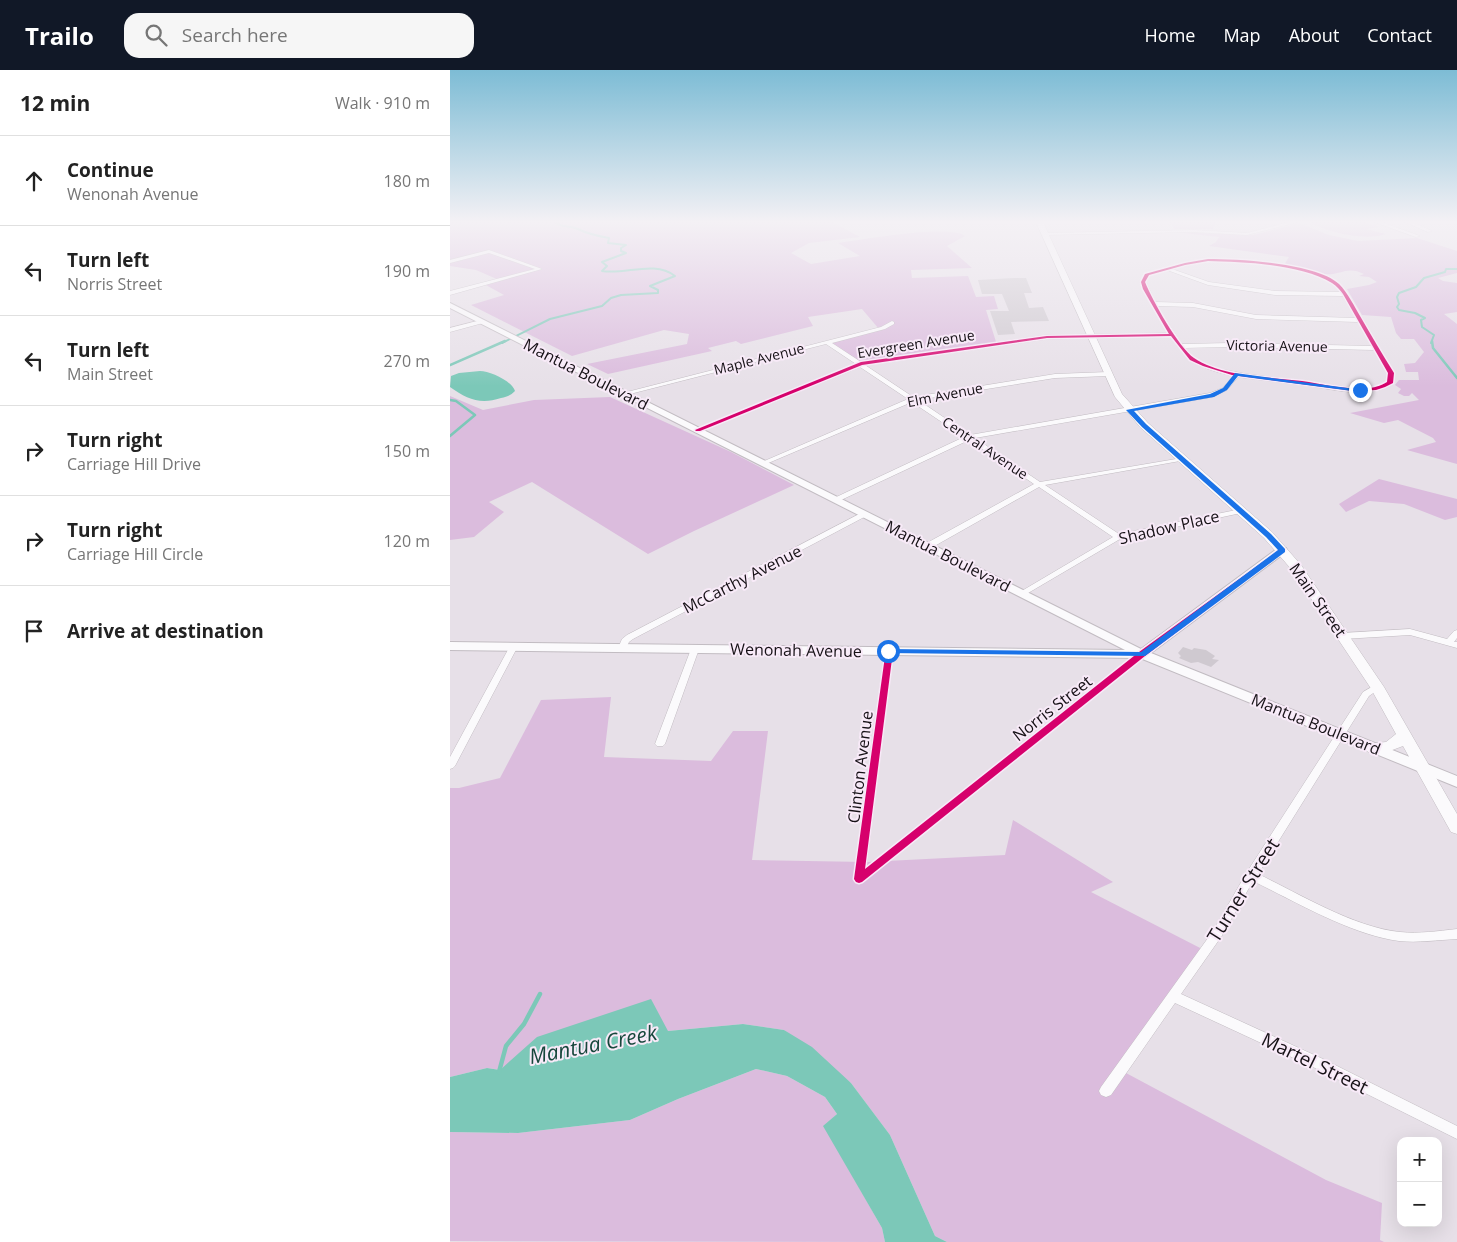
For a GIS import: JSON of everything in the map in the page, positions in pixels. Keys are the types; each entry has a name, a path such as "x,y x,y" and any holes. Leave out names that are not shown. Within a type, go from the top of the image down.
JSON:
{"main road":[{"name":"Main Street","path":"1063,277 1118,395 1129,410 1180,459 1268,535 1297,568 1377,687 1457,828"},
{"name":"Mantua Boulevard","path":"450,305 764,463 840,497 866,514 1142,654 1457,782"},
{"name":"Norris Street","path":"1142,654 1282,550"},
{"name":"Wenonah Avenue","path":"450,646 1142,654"},
{"path":"1373,748 1394,746 1404,735"}],"street":[{"path":"450,293 511,277"},
{"path":"1144,277 1143,285 1180,346 1186,354 1204,365 1237,374 1342,389 1381,388 1390,383 1391,374 1374,348 1345,294 1339,286 1321,277"},
{"path":"1191,277 1208,283 1275,293 1345,294"},
{"path":"1154,304 1193,305 1236,314 1263,317 1360,320"},
{"path":"450,330 482,322"},
{"name":"Maple Avenue","path":"626,394 883,328 892,323"},
{"name":"Evergreen Avenue","path":"698,430 861,364 1035,339 1172,334"},
{"name":"Central Avenue","path":"827,342 1118,537"},
{"name":"Victoria Avenue","path":"1180,346 1230,345 1374,348"},
{"name":"Elm Avenue","path":"764,463 913,399 1055,376 1108,374"},
{"path":"840,497 970,437 1212,395 1225,389 1237,374"},
{"path":"928,546 1039,484 1180,459"},
{"name":"Shadow Place","path":"1023,594 1118,537 1240,512"},
{"name":"McCarthy Avenue","path":"622,648 625,641 630,637 866,514"},
{"path":"1344,636 1410,632 1453,643 1457,633"},
{"path":"450,766 514,646"},
{"path":"660,744 695,649"},
{"name":"Clinton Avenue","path":"866,873 859,879 888,651"},
{"name":"Norris Street","path":"866,873 1142,654"},
{"name":"Turner Street","path":"1106,1092 1217,934 1251,875 1366,694 1377,687"},
{"path":"1251,875 1332,915 1382,932 1406,937 1457,934"},
{"name":"Martel Street","path":"1173,996 1318,1063 1457,1133"}],"shaded area":[{"path":"491,277 968,277 976,297 994,296 998,309 986,310 997,345 861,365 829,343 879,329 862,309 808,317 813,326 741,344 736,341 708,348 712,351 608,374 587,364 687,344 689,334 664,330 572,356 471,305 504,295 484,284 499,280"},
{"path":"1366,277 1443,277 1438,278 1443,281 1457,283 1457,312 1444,314 1457,324 1457,464 1407,450 1436,442 1433,438 1398,420 1384,423 1350,413 1419,400 1412,393 1409,396 1404,396 1398,393 1401,389 1395,385 1399,380 1419,380 1418,372 1406,372 1404,364 1415,363 1424,352 1414,339 1401,339 1396,333 1391,317 1362,315 1347,289 1377,282"},
{"path":"450,396 483,410 534,400 610,397 731,452 794,485 648,554 532,482 489,502 504,512 474,537 450,540"},
{"path":"1379,479 1457,499 1457,517 1445,520 1404,504 1369,501 1346,512 1339,504"},
{"path":"611,697 604,757 711,761 733,731 768,731 752,860 867,862 1005,855 1013,820 1113,882 1091,892 1206,951 1126,1073 1326,1180 1382,1203 1380,1240 1384,1242 947,1242 935,1236 890,1135 851,1083 784,1030 743,1024 668,1031 509,1063 500,1070 487,1068 450,1077 450,788 459,788 500,778 541,700"},
{"path":"756,1069 787,1076 825,1097 837,1114 824,1126 882,1228 885,1242 450,1241 450,1132 518,1133 630,1120"}],"water":[{"path":"480,371 500,377 510,384 515,391 505,397 480,401 468,398 450,387 451,376 459,373"},
{"name":"Mantua Creek","path":"651,999 668,1031 743,1024 784,1030 812,1047 851,1083 890,1135 935,1236 947,1242 885,1242 882,1228 823,1126 837,1114 825,1097 787,1076 756,1069 630,1120 518,1133 450,1132 450,1077 487,1068 500,1070 537,1037"}],"building":[{"path":"1026,278 1032,293 1024,293 1029,308 1043,307 1049,321 1011,322 1015,334 998,335 990,311 1009,311 1002,294 982,294 978,280"},
{"path":"1183,647 1192,650 1194,648 1206,650 1215,656 1212,659 1219,660 1211,667 1198,662 1191,663 1179,658 1181,656 1178,653"}],"waterway":[{"path":"502,343 550,319 602,306 611,298 621,295 658,293 658,290 650,286 673,277"},
{"path":"1429,277 1424,278 1416,287 1399,293 1397,297 1399,304 1397,307 1399,310 1415,313 1425,318 1421,320 1422,327 1434,335 1431,343"},
{"path":"450,365 505,341"},
{"path":"1432,341 1433,348 1457,378"},
{"path":"450,400 456,401 475,415 450,436"},
{"path":"499,1072 506,1046 524,1024 540,994"}],"cycle path":[{"path":"1146,277 1143,282 1164,322 1187,354 1192,359 1205,365 1232,374 1339,389 1369,390 1390,383 1391,373 1345,294 1335,283 1322,277"},
{"path":"698,430 861,364 1047,337 1172,335"},
{"path":"889,651 859,879 1142,654 1282,550"}],"route":[{"path":"888,651 1142,654 1282,550 1268,535 1180,459 1129,410 1212,395 1225,389 1237,374 1360,390"}]}
